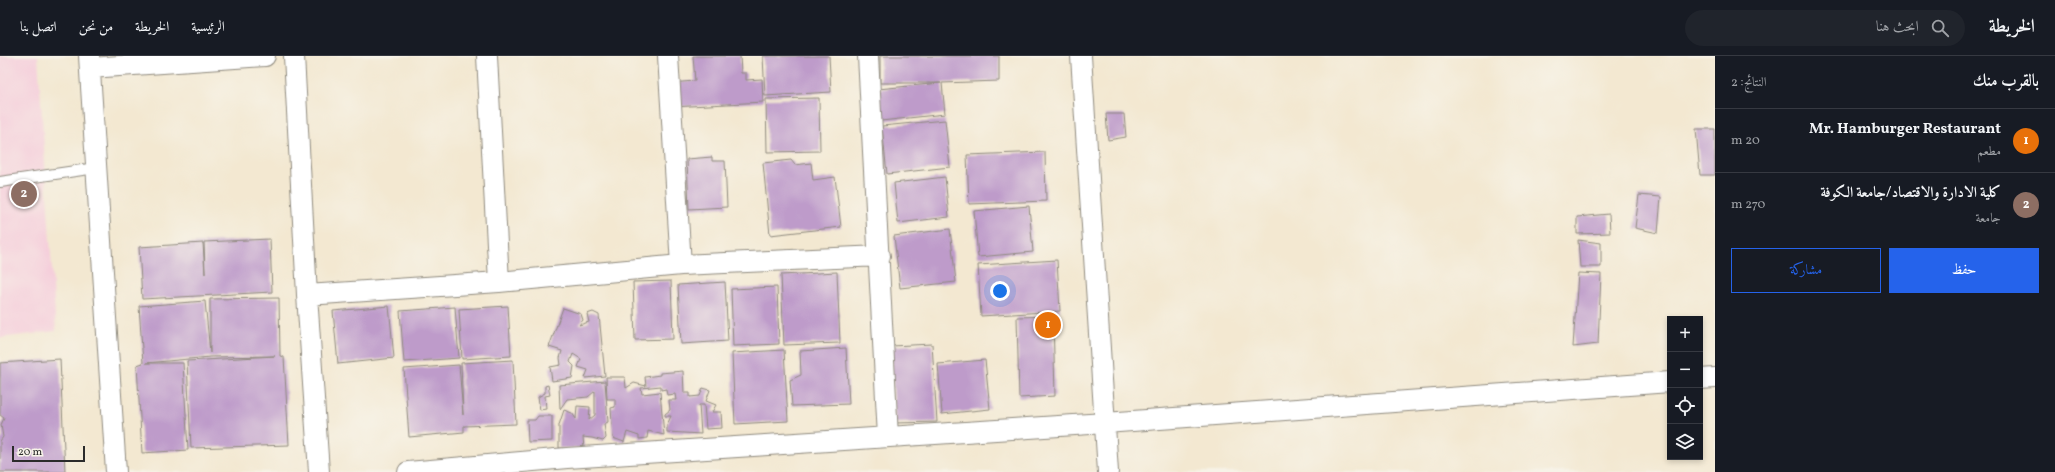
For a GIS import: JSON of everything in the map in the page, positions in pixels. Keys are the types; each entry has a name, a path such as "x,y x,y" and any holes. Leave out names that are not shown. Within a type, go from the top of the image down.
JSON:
{"street":[{"path":"116,472 89,62 265,56"},
{"path":"294,56 306,296 319,472"},
{"path":"486,56 499,282"},
{"path":"668,56 681,265"},
{"path":"868,56 880,256 888,437"},
{"path":"1081,56 1108,472"},
{"path":"306,296 499,282 681,265 880,256"},
{"path":"1703,380 1715,378"},
{"path":"408,472 568,465 888,437 1105,423 1667,382"}],"lane":[{"path":"0,182 96,168"}],"shaded area":[{"path":"0,56 38,56 56,331 0,338"}],"building":[{"path":"693,56 740,56 741,73 746,73 746,80 762,79 763,102 672,107 670,83 695,81"},
{"path":"763,56 829,56 831,92 765,96"},
{"path":"880,56 999,56 999,81 942,83 945,114 881,121 878,89 941,83 880,83"},
{"path":"819,98 820,151 767,152 766,99"},
{"path":"1106,114 1124,114 1126,137 1108,140"},
{"path":"945,120 950,167 887,174 882,126"},
{"path":"1696,129 1715,129 1715,175 1700,175"},
{"path":"1045,152 1046,201 969,204 967,155"},
{"path":"712,157 712,161 725,161 727,207 689,209 687,159"},
{"path":"791,160 795,165 811,163 813,180 835,177 841,227 770,235 763,163"},
{"path":"945,177 949,217 898,223 894,183"},
{"path":"1639,195 1661,197 1658,233 1635,228"},
{"path":"1029,206 1033,252 978,257 974,211"},
{"path":"1609,214 1610,233 1577,234 1577,217"},
{"path":"950,229 956,282 900,288 894,236"},
{"path":"270,239 272,292 142,299 139,247 203,243 205,274 204,242"},
{"path":"1578,240 1601,243 1601,267 1580,267"},
{"path":"1057,260 1060,311 981,316 978,265"},
{"path":"837,272 840,343 784,345 781,275"},
{"path":"1578,273 1601,274 1598,344 1573,347"},
{"path":"671,281 673,339 635,340 633,282"},
{"path":"725,282 728,341 681,344 678,285"},
{"path":"777,287 779,344 733,346 731,289"},
{"path":"279,298 280,356 284,357 289,445 191,448 187,361 275,356 210,357 146,363 183,363 188,450 142,453 137,365 143,363 139,306 205,301 210,353 210,299"},
{"path":"389,306 394,358 338,364 333,311"},
{"path":"508,306 511,356 462,359 459,309"},
{"path":"455,307 459,358 404,362 400,311"},
{"path":"563,308 581,314 583,320 579,325 589,322 587,314 593,312 599,315 605,376 585,378 588,370 578,367 581,359 573,354 570,362 574,366 572,378 552,381 550,367 561,365 560,358 562,351 549,347"},
{"path":"1053,316 1055,396 1019,398 1017,317"},
{"path":"932,344 937,422 895,423 891,346"},
{"path":"846,348 849,404 792,406 790,380 801,375 800,351"},
{"path":"784,350 788,421 735,424 732,353"},
{"path":"60,359 65,472 0,472 0,441 3,437 1,425 4,418 0,415 0,363"},
{"path":"513,360 516,424 464,426 464,432 409,437 404,369 459,365 463,415 461,363"},
{"path":"985,360 990,409 942,414 938,364"},
{"path":"683,371 684,393 690,393 690,397 700,396 703,388 710,390 706,401 716,405 712,412 721,412 722,428 706,429 704,405 699,405 701,434 667,432 667,425 671,416 665,416 665,414 670,410 669,400 676,400 675,394 667,395 666,389 661,390 661,386 641,388 642,394 660,392 664,435 648,431 647,438 639,439 639,436 627,432 624,442 613,438 611,408 615,407 615,399 607,399 606,377 625,377 626,388 634,383 646,386 645,377 660,375 660,373"},
{"path":"605,381 608,422 604,424 606,438 603,441 583,437 584,448 559,448 559,425 564,410 572,413 576,419 577,406 590,407 589,420 595,415 595,391 588,397 567,399 560,409 559,385"},
{"path":"548,385 550,395 545,396 546,409 540,410 538,397 545,393 545,386"},
{"path":"538,416 552,416 552,441 528,442 527,420 535,420"}],"place":[{"name":"كلية الادارة والاقتصاد/جامعة الكوفة","path":"24,194"},
{"name":"Mr. Hamburger Restaurant","path":"1048,325"}]}
